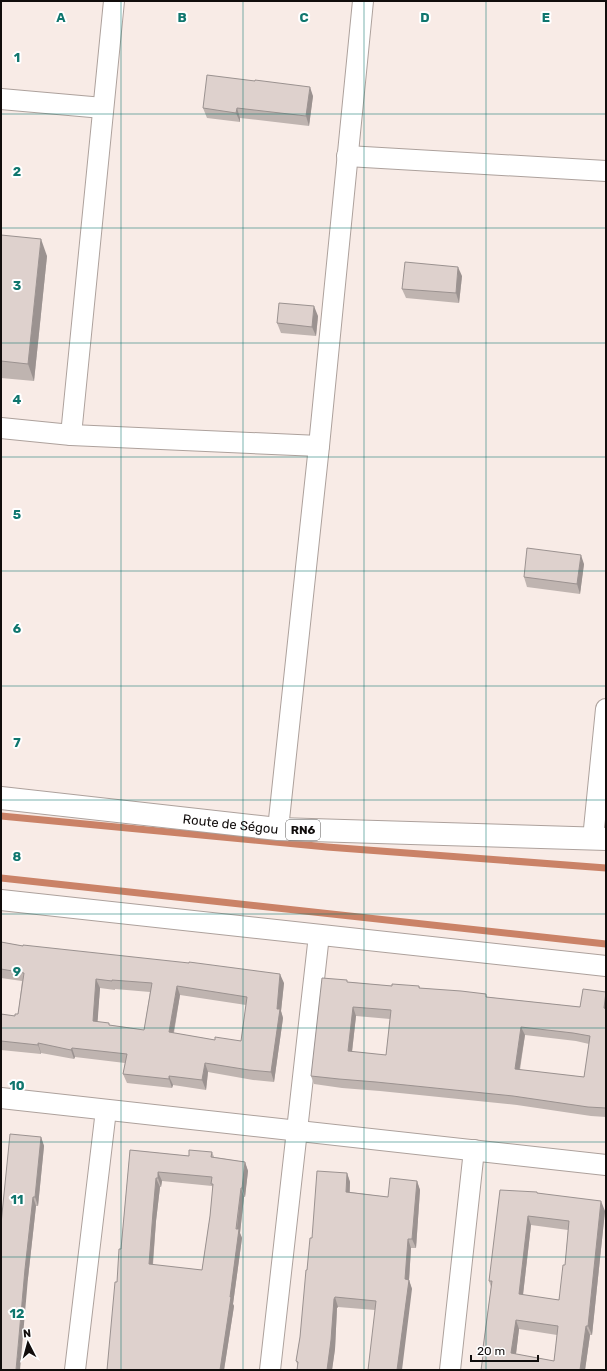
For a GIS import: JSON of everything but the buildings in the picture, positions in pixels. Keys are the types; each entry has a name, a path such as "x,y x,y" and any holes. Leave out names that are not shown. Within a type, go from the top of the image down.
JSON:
{"highway":[{"name":"Route de Ségou","path":"1,798 278,829 600,839"}],"street":[{"path":"71,435 114,1"},
{"path":"278,829 319,446 363,1"},
{"path":"1,99 103,108"},
{"path":"347,156 606,171"},
{"path":"1,428 71,435 319,446"},
{"path":"600,839 606,709"},
{"path":"1,900 606,966"},
{"path":"270,1370 319,935"},
{"path":"1,1098 606,1165"},
{"path":"75,1370 106,1110"},
{"path":"450,1370 474,1150"}],"waterway":[{"path":"1,816 327,847 606,868"},
{"path":"1,878 606,944"}]}
